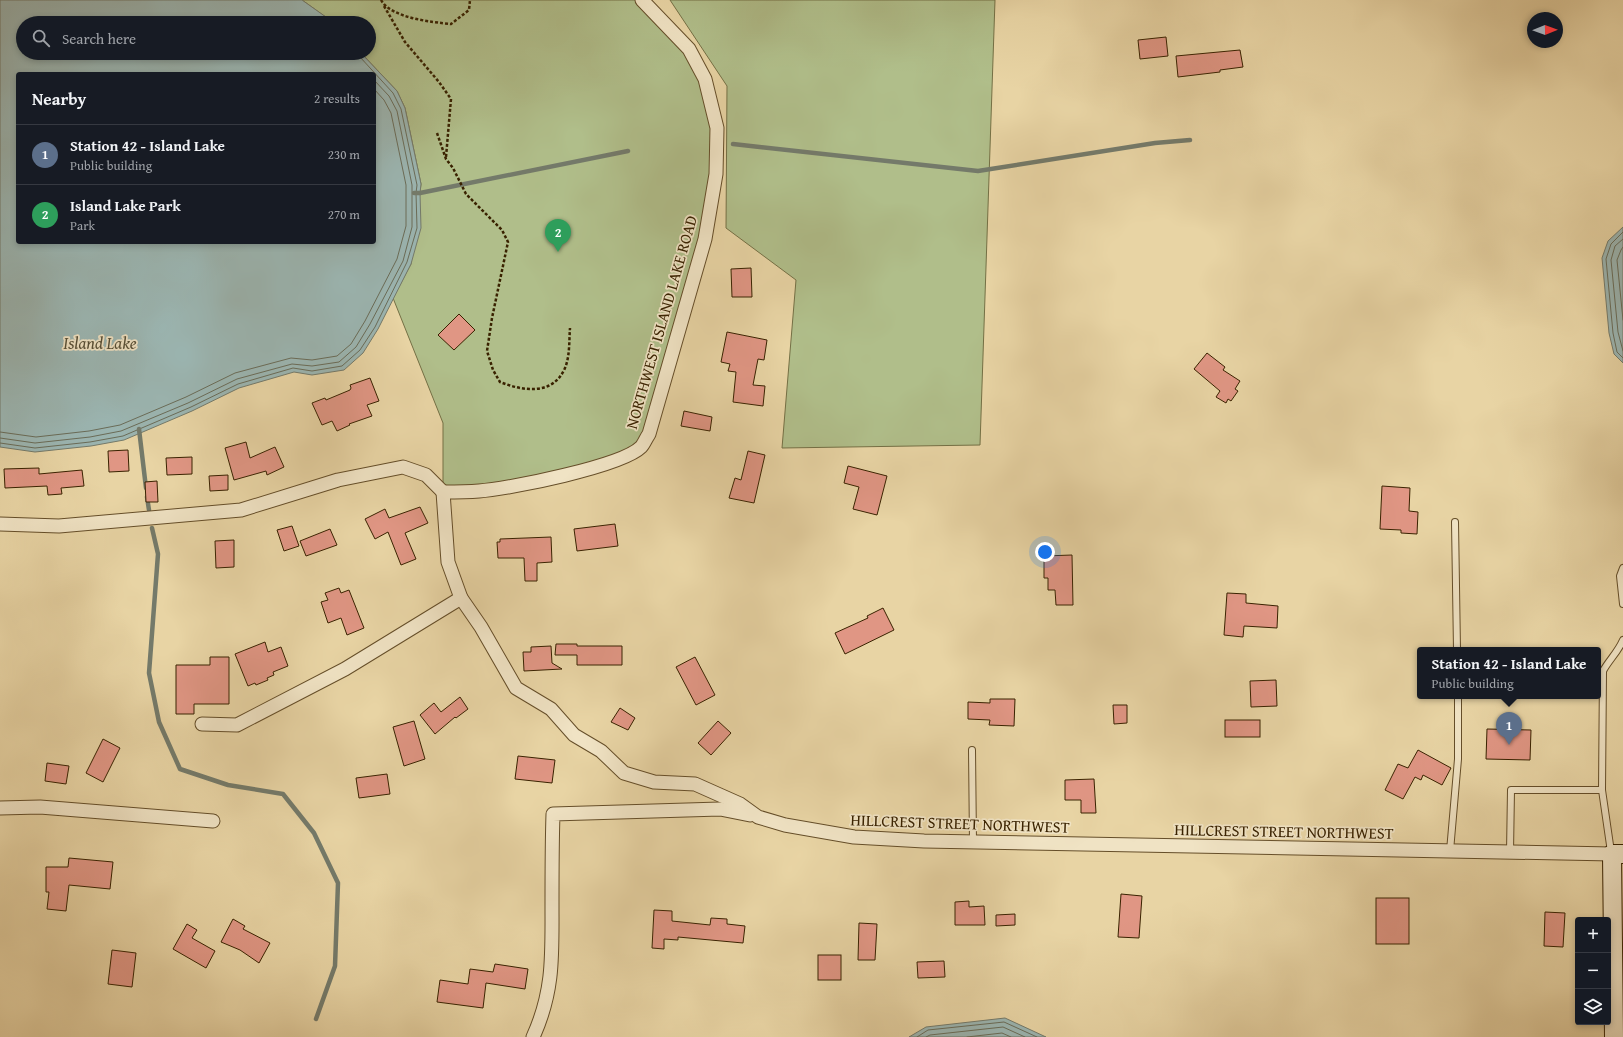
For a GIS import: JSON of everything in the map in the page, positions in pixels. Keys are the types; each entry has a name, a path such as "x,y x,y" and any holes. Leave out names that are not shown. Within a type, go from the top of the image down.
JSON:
{"main road":[{"path":"1614,1037 1617,854"}],"street":[{"name":"NORTHWEST ISLAND LAKE ROAD","path":"443,492 480,491 511,486 597,467 630,454 641,447 649,434 705,239 716,174 717,128 705,79 689,49 642,0"},
{"path":"0,524 59,526 241,510 338,480 403,467 426,474 443,492"},
{"name":"HILLCREST STREET NORTHWEST","path":"443,492 448,562 461,598 481,627 516,688 551,709 574,735 601,751 624,773 654,782 695,784 740,804 758,817 785,825 854,837 973,842 1617,854"},
{"path":"202,724 237,725 345,669 461,598"},
{"path":"0,808 40,807 213,821"},
{"path":"533,1037 548,996 552,968 552,814 720,809 758,817"}],"lane":[{"path":"1455,522 1457,647"},
{"path":"1623,568 1620,576 1623,604"},
{"path":"1617,854 1602,790 1603,671 1611,657 1619,649 1623,640"},
{"path":"1450,851 1458,759 1458,699"},
{"path":"972,750 973,842"},
{"path":"1510,852 1511,790 1602,790"}],"path":[{"path":"381,0 405,42 439,82 451,99 446,159"},
{"path":"384,6 403,15 430,22 450,24 469,10 470,0"},
{"path":"437,133 446,159 453,168 466,194 502,230 508,242 492,318 487,351 493,370 500,382 522,390 542,389 557,380 565,368 569,351 570,328"}],"green space":[{"path":"302,0 642,0 689,49 717,128 705,239 641,447 597,467 443,492 443,423 393,298 411,264 421,184 405,108 397,91 368,60 376,60 376,16 324,16"},
{"path":"670,0 995,0 980,445 782,448 796,280 726,228 727,86"}],"water":[{"name":"Island Lake","path":"0,0 302,0 325,16 16,16 16,60 368,60 397,91 405,108 421,184 421,228 411,264 378,329 363,353 344,370 312,375 294,372 239,388 192,411 124,440 91,446 35,452 0,447"},
{"path":"1623,227 1623,363 1614,354 1609,333 1602,258 1608,241"},
{"path":"1005,1018 1046,1037 909,1037 926,1027"}],"building":[{"path":"1166,37 1168,56 1140,59 1138,40"},
{"path":"1240,50 1243,67 1220,70 1220,72 1178,77 1176,56"},
{"path":"751,268 752,297 732,297 731,269"},
{"path":"459,314 475,330 454,350 438,335"},
{"path":"727,332 767,340 764,360 758,359 753,385 765,386 763,406 733,402 736,372 728,371 730,364 721,362"},
{"path":"1207,353 1225,367 1223,370 1240,381 1235,389 1238,391 1231,401 1228,399 1226,403 1216,397 1220,391 1194,369"},
{"path":"370,378 379,401 367,405 372,416 349,424 350,425 337,431 332,421 322,425 312,403 325,398 326,400 350,390 350,385"},
{"path":"684,411 712,417 710,431 681,426"},
{"path":"246,442 250,458 275,447 284,467 267,475 266,471 234,480 225,448"},
{"path":"128,450 129,471 109,472 108,451"},
{"path":"748,451 765,455 754,503 729,498 735,478 741,480"},
{"path":"192,457 192,474 167,475 166,458"},
{"path":"848,466 887,476 877,515 853,509 859,487 844,483"},
{"path":"39,468 39,474 82,470 84,486 61,488 62,494 48,495 47,486 5,488 4,469"},
{"path":"228,475 228,490 210,491 209,476"},
{"path":"157,481 158,502 146,502 145,482"},
{"path":"1382,486 1410,488 1409,511 1418,512 1417,534 1401,533 1401,530 1380,529"},
{"path":"420,507 428,523 405,533 416,559 401,565 388,532 375,539 365,519 385,509 389,518"},
{"path":"615,524 618,546 577,551 574,529"},
{"path":"292,526 299,546 284,551 277,530"},
{"path":"330,529 337,545 306,556 300,541"},
{"path":"551,537 552,562 537,563 537,581 525,581 524,558 498,558 497,542 500,542 500,539"},
{"path":"234,540 234,567 216,568 215,541"},
{"path":"1072,555 1073,605 1056,605 1055,590 1048,590 1048,578 1044,578 1044,556"},
{"path":"339,588 341,593 349,590 364,628 347,635 341,618 328,623 321,602 328,600 325,593"},
{"path":"1227,593 1246,594 1246,603 1278,606 1277,628 1244,626 1243,637 1224,635"},
{"path":"883,608 894,630 845,654 835,633 868,618 867,616"},
{"path":"265,642 268,652 281,647 288,666 273,672 274,675 267,678 268,680 256,685 255,683 248,686 235,654"},
{"path":"556,644 577,644 577,646 622,646 622,665 577,665 577,655 555,655"},
{"path":"551,646 552,663 562,669 524,671 523,652 531,652 531,647"},
{"path":"210,657 229,657 229,704 194,704 194,714 176,714 176,665 210,665"},
{"path":"695,657 715,695 696,705 676,667"},
{"path":"1276,680 1277,706 1251,707 1250,681"},
{"path":"460,697 468,709 456,718 455,717 435,734 420,715 434,703 441,712"},
{"path":"990,699 1015,699 1014,726 989,725 990,720 968,719 968,702 990,703"},
{"path":"1113,705 1127,705 1127,723 1114,724"},
{"path":"620,708 635,718 628,730 611,722"},
{"path":"1225,720 1260,720 1260,737 1225,737"},
{"path":"414,721 425,759 404,766 393,727"},
{"path":"718,721 731,733 711,755 698,743"},
{"path":"1487,729 1531,730 1530,760 1486,759"},
{"path":"103,739 120,748 103,782 86,773"},
{"path":"1418,750 1451,768 1442,785 1423,775 1421,780 1415,777 1403,799 1385,790 1398,764 1408,768"},
{"path":"518,756 555,760 552,783 515,779"},
{"path":"47,763 69,766 66,784 45,781"},
{"path":"387,774 390,794 359,798 356,778"},
{"path":"1094,779 1096,813 1081,813 1081,800 1065,800 1065,780"},
{"path":"69,858 113,862 110,889 69,885 66,911 47,909 49,892 46,892 46,867 68,867"},
{"path":"1121,894 1142,896 1139,938 1118,937"},
{"path":"1376,898 1409,898 1409,944 1376,944"},
{"path":"969,901 969,907 984,906 985,925 955,925 955,902"},
{"path":"654,910 672,911 672,921 710,925 711,918 727,919 727,924 745,926 743,943 678,937 678,940 664,939 664,949 652,948"},
{"path":"1545,912 1565,913 1563,947 1544,946"},
{"path":"1015,914 1015,925 996,926 996,915"},
{"path":"233,919 245,926 243,929 270,943 259,963 240,950 221,942"},
{"path":"859,923 877,924 875,960 858,960"},
{"path":"187,924 197,930 192,938 215,951 206,968 173,949"},
{"path":"112,950 136,953 132,987 108,984"},
{"path":"818,955 841,955 841,980 818,980"},
{"path":"944,961 945,977 918,978 917,962"},
{"path":"495,964 528,969 525,989 486,983 483,1008 437,1002 440,980 468,984 470,969 493,972"}],"waterway":[{"path":"733,144 978,171 1155,143 1190,140"},
{"path":"414,193 628,151"},
{"path":"139,429 146,488"},
{"path":"147,497 149,510"},
{"path":"152,528 158,554 149,673 159,722 180,769 228,785 283,794 314,833 338,883 335,966 316,1019"}],"place":[{"name":"Island Lake Park","path":"558,252"},
{"name":"Station 42 - Island Lake","path":"1509,745"}]}
